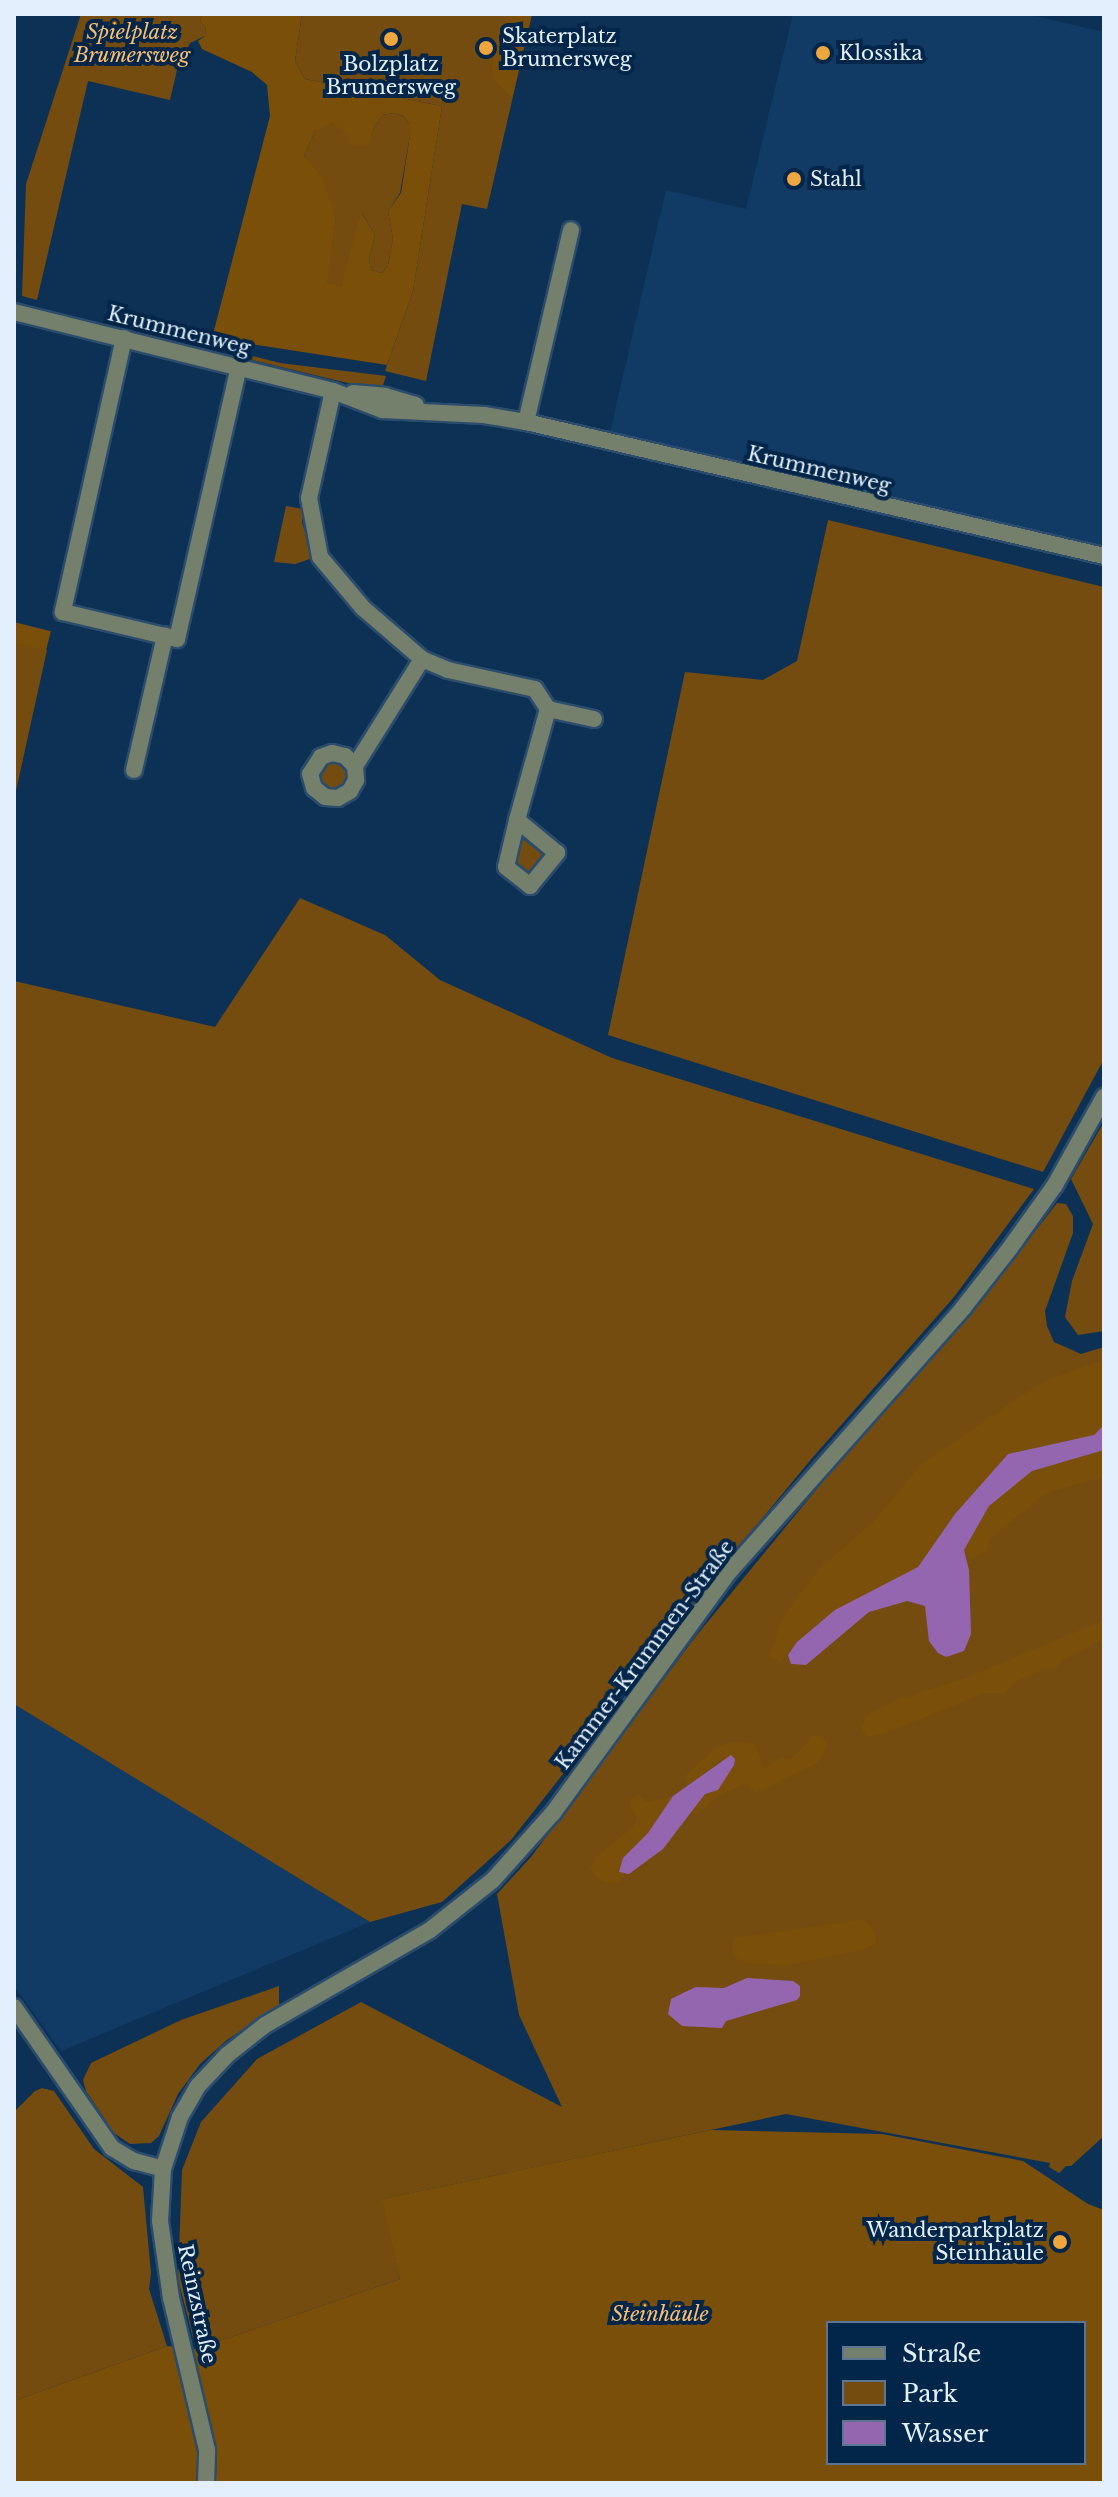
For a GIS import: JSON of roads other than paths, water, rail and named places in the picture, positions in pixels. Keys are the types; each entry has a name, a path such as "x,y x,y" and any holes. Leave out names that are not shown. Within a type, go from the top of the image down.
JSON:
{"street":[{"path":"526,422 571,230"},
{"name":"Krummenweg","path":"14,312 333,391 385,396 445,414 484,415 526,422 1104,556"},
{"path":"124,338 63,612 177,639 239,366"},
{"path":"333,391 309,498 320,557 372,617 422,659 448,670 535,689 548,709 594,719"},
{"path":"134,770 165,636"},
{"path":"355,766 422,659"},
{"path":"517,820 548,709"},
{"name":"Kammer-Krummen-Straße","path":"163,2169 186,2107 197,2087 227,2055 265,2025 430,1930 493,1880 553,1813 729,1572 963,1308 1010,1248 1055,1185 1104,1097"},
{"path":"14,2007 112,2148 134,2161 163,2169"},
{"name":"Reinzstraße","path":"163,2169 160,2221 165,2264 207,2450 206,2483"}],"water":[{"path":"1104,1425 1104,1450 1032,1471 989,1506 964,1550 969,1570 971,1634 964,1651 946,1657 938,1653 929,1641 925,1606 907,1601 869,1612 806,1665 791,1664 788,1655 797,1642 835,1610 918,1567 955,1514 1008,1454 1094,1435"},
{"path":"731,1755 735,1759 734,1765 718,1790 705,1794 663,1849 629,1874 619,1872 623,1858 648,1833 673,1796"},
{"path":"747,1978 793,1981 800,1986 800,1996 797,2000 726,2021 722,2028 682,2026 668,2014 671,1999 696,1987 724,1988"}],"place":[{"name":"Bolzplatz Brumersweg","path":"391,39"},
{"name":"Skaterplatz Brumersweg","path":"486,48"},
{"name":"Klossika","path":"823,53"},
{"name":"Stahl","path":"794,179"},
{"name":"Wanderparkplatz Steinhäule","path":"1060,2242"}],"park label":[{"name":"Spielplatz Brumersweg","path":"132,44"},
{"name":"Steinhäule","path":"660,2314"}]}
